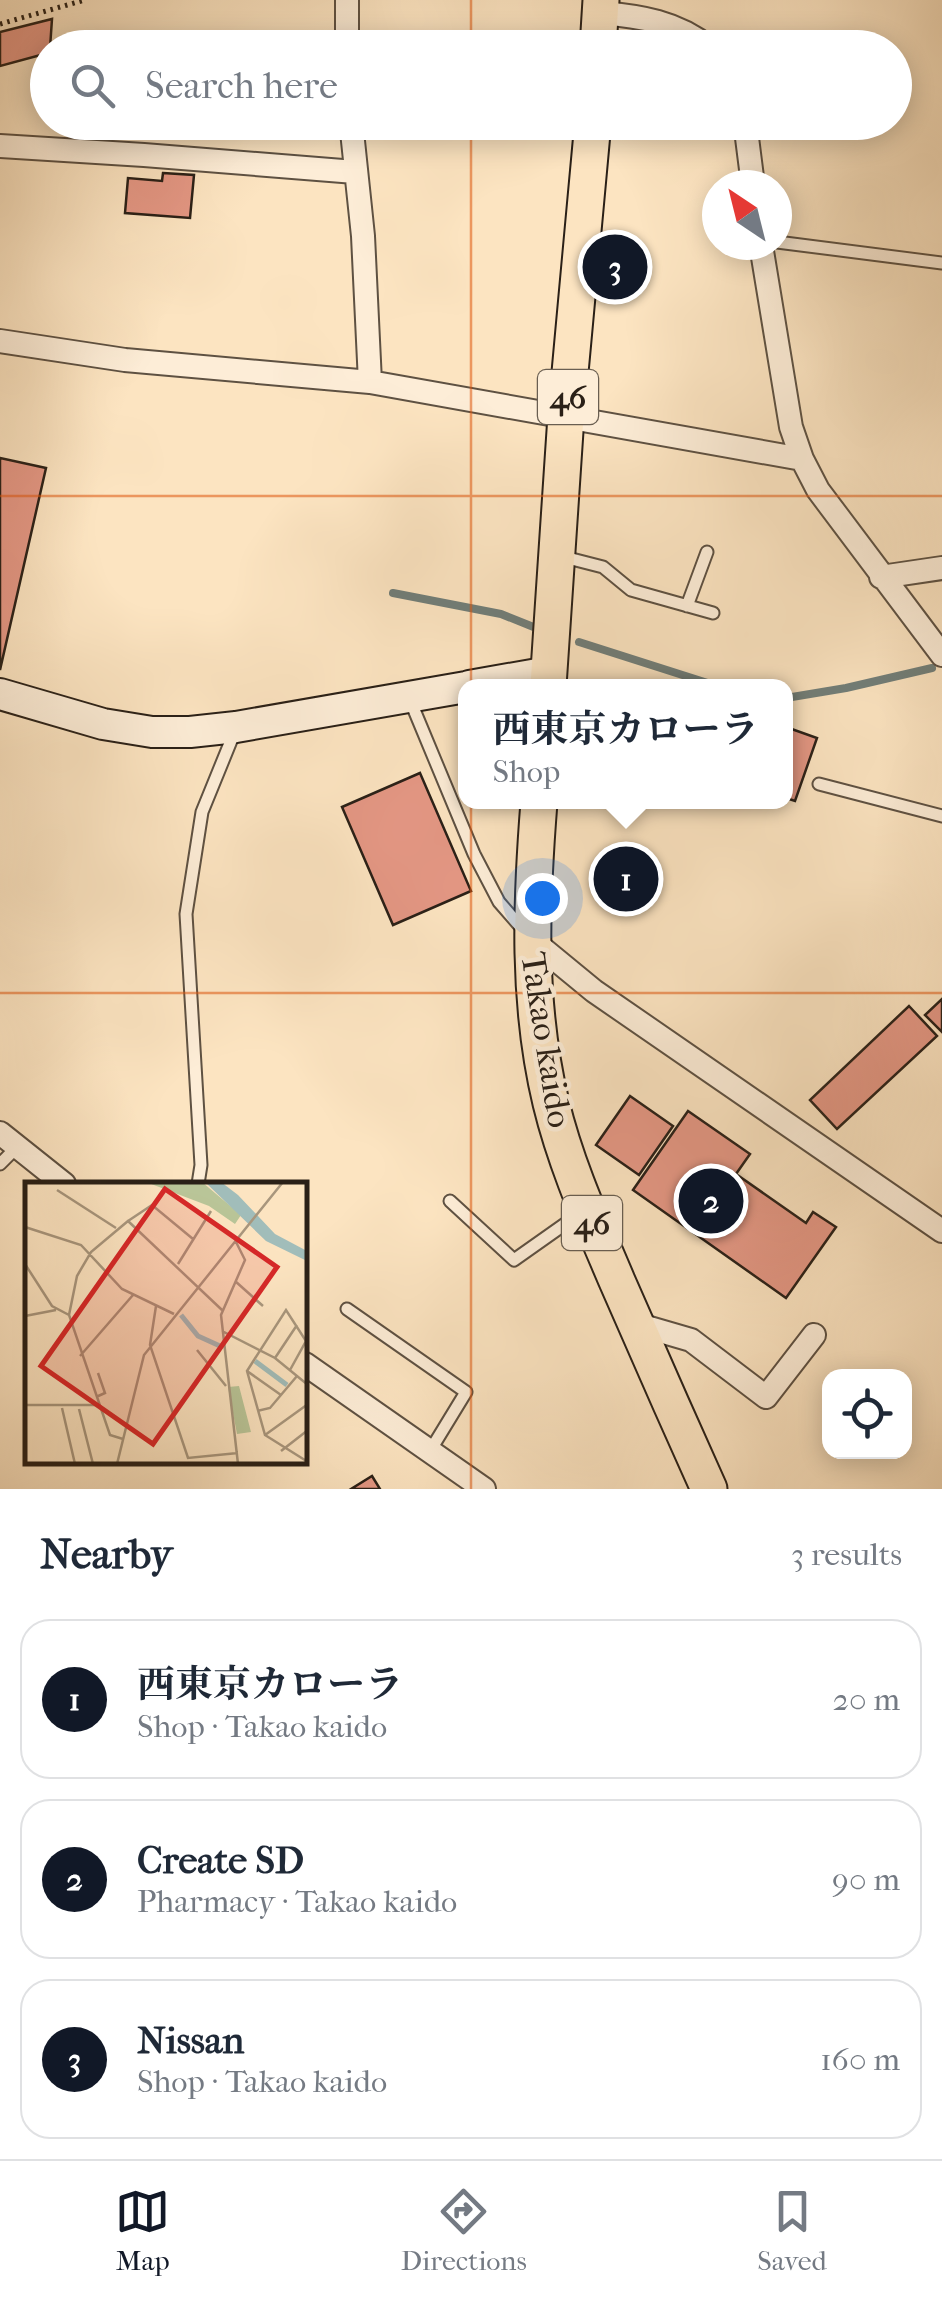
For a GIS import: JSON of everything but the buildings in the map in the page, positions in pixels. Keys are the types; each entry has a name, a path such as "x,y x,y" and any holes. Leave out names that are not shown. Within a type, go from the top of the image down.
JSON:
{"main road":[{"name":"46","path":"549,679 566,416 591,140"},
{"name":"Takao kaido","path":"538,809 532,940 537,1020 550,1102 575,1184 708,1489"}],"street":[{"path":"347,0 347,30"},
{"path":"600,20 631,15 680,30"},
{"path":"352,140 363,236 370,382"},
{"path":"747,140 752,170"},
{"path":"0,146 355,172"},
{"path":"763,260 791,427 802,459 818,490 942,655"},
{"path":"0,342 125,360 370,382 802,459"},
{"path":"881,576 942,568"},
{"path":"0,694 104,724 152,732 190,732 458,689"},
{"path":"532,940 594,991 942,1231"},
{"path":"8,1140 61,1182"},
{"path":"636,1324 691,1340 766,1396 814,1336"},
{"path":"308,1366 480,1488"}],"lane":[{"path":"792,244 942,263"},
{"path":"687,606 706,552"},
{"path":"556,555 603,567 631,590 713,613"},
{"path":"408,697 474,854 499,902 532,940"},
{"path":"198,1182 201,1164 186,914 202,812 236,727"},
{"path":"818,784 942,816"},
{"path":"0,1164 8,1140"},
{"path":"450,1201 514,1260 586,1210"},
{"path":"347,1309 466,1392 430,1451"}],"path":[{"path":"0,24 86,0"}],"waterway":[{"path":"393,593 501,614 536,628"},
{"path":"579,642 695,679"},
{"path":"793,697 932,668"}],"place":[{"name":"Nissan","path":"615,267"},
{"name":"西東京カローラ","path":"626,879"},
{"name":"Create SD","path":"711,1201"}]}
